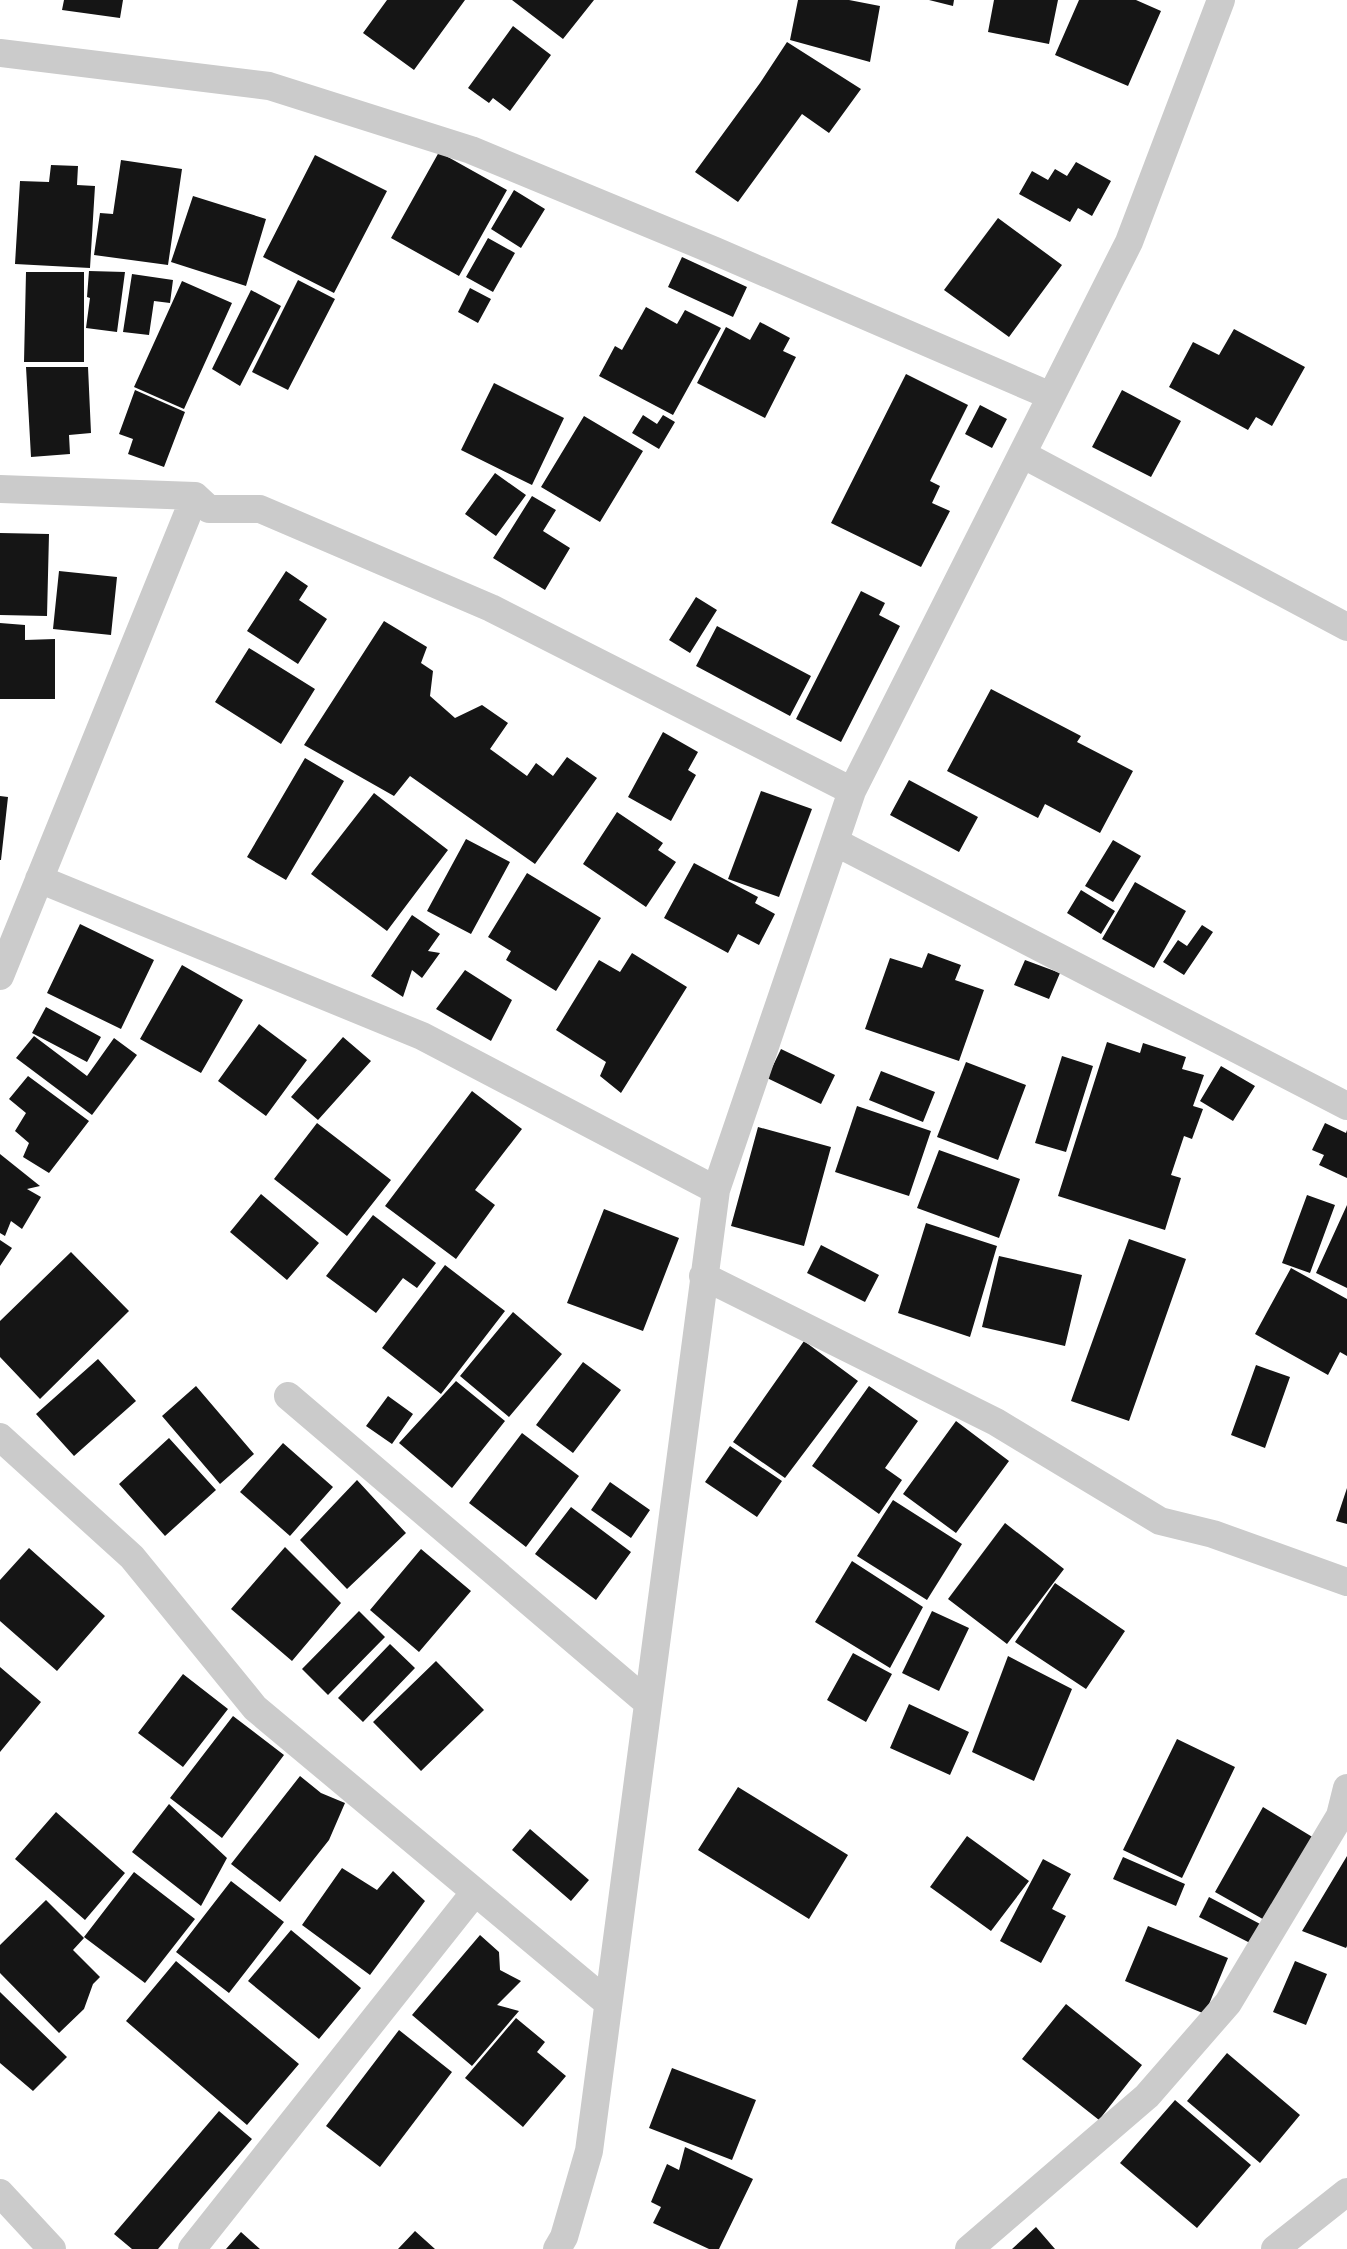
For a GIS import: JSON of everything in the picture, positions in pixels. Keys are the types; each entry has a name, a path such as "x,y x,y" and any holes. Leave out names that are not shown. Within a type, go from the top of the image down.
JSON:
{"street":[{"path":"557,2249 564,2237 589,2151 703,1276 716,1190 852,791 1128,242 1221,0"},
{"path":"0,53 269,86 471,150 715,250 1050,396"},
{"path":"1022,454 1347,627"},
{"path":"0,488 195,496 209,509 260,509 491,608 852,791"},
{"path":"0,976 195,496"},
{"path":"835,842 1347,1106"},
{"path":"39,879 422,1036 716,1190"},
{"path":"703,1276 996,1422 1160,1522 1213,1534 1347,1582"},
{"path":"288,1396 648,1702"},
{"path":"0,1437 132,1557 255,1708 608,2003"},
{"path":"969,2249 1147,2096 1222,2010 1344,1818 1347,1788"},
{"path":"192,2249 475,1892"},
{"path":"1275,2249 1347,2192"},
{"path":"0,2193 52,2249"}],"building":[{"path":"64,0 123,0 120,18 62,10"},
{"path":"387,0 465,0 414,70 363,33"},
{"path":"512,0 594,0 563,39"},
{"path":"798,0 849,0 880,6 870,62 790,40"},
{"path":"929,0 954,0 953,6"},
{"path":"994,0 1058,0 1049,44 988,32"},
{"path":"1079,0 1136,0 1161,11 1128,86 1055,55"},
{"path":"513,26 551,55 510,111 493,98 489,103 468,88"},
{"path":"787,42 861,89 829,133 802,114 738,202 695,172 760,83"},
{"path":"439,152 507,190 459,276 391,238"},
{"path":"315,155 387,191 334,293 263,257"},
{"path":"121,160 182,169 168,265 94,255 100,213 113,214"},
{"path":"1076,162 1111,181 1092,216 1078,208 1070,222 1019,194 1032,171 1048,180 1055,169 1067,176"},
{"path":"51,165 78,166 77,185 95,186 90,268 15,264 20,181 49,182"},
{"path":"514,190 545,209 521,248 491,229"},
{"path":"193,196 266,219 246,286 171,262"},
{"path":"998,218 1062,265 1009,337 944,290"},
{"path":"488,238 515,253 493,292 466,277"},
{"path":"682,257 747,287 733,317 668,287"},
{"path":"89,271 125,272 117,332 86,328 90,298 87,297"},
{"path":"26,272 84,272 84,362 24,362"},
{"path":"132,274 173,280 170,303 154,301 149,335 123,332"},
{"path":"298,280 335,299 288,390 252,372"},
{"path":"182,281 232,303 184,409 134,387"},
{"path":"470,288 491,299 478,323 458,312"},
{"path":"251,290 281,306 240,386 212,369"},
{"path":"646,307 677,324 685,310 721,328 673,415 599,376 615,346 622,350"},
{"path":"760,322 790,338 783,351 796,357 765,418 697,383 726,327 750,340"},
{"path":"1234,329 1305,367 1272,426 1256,417 1248,430 1169,387 1193,342 1219,355"},
{"path":"26,367 88,367 91,433 69,435 70,454 31,457"},
{"path":"906,374 968,405 930,481 940,486 932,503 950,511 921,567 831,523"},
{"path":"494,383 564,418 532,485 461,450"},
{"path":"135,390 185,412 164,467 128,454 133,439 119,434"},
{"path":"1122,390 1181,421 1151,477 1092,447"},
{"path":"980,405 1007,419 992,448 965,434"},
{"path":"643,415 657,424 663,415 675,422 659,449 632,433"},
{"path":"584,416 643,451 600,522 541,487"},
{"path":"495,473 526,495 496,536 465,514"},
{"path":"532,496 556,510 543,531 570,548 545,590 493,558"},
{"path":"0,533 49,534 47,616 0,615"},
{"path":"59,571 117,577 111,635 53,629"},
{"path":"286,571 308,586 299,600 327,619 298,664 247,631"},
{"path":"861,591 885,603 879,615 900,626 841,742 796,719"},
{"path":"696,597 717,610 690,653 669,640"},
{"path":"384,621 427,647 421,663 433,671 430,696 455,718 482,705 508,723 490,749 527,776 536,763 553,776 567,757 597,778 535,864 410,776 394,796 304,745"},
{"path":"0,623 25,625 25,640 55,639 55,699 0,699"},
{"path":"717,626 811,676 790,716 696,666"},
{"path":"249,648 315,689 281,744 215,702"},
{"path":"991,689 1081,736 1077,742 1133,771 1100,833 1045,804 1038,818 947,771"},
{"path":"663,732 698,752 688,770 696,775 671,821 628,797"},
{"path":"305,758 344,781 286,880 247,857"},
{"path":"909,780 978,817 959,852 890,815"},
{"path":"761,791 812,809 779,897 728,879"},
{"path":"374,793 448,850 387,931 311,874"},
{"path":"0,796 8,797 1,860 0,860"},
{"path":"617,812 663,843 658,850 676,862 646,907 583,864"},
{"path":"466,839 510,862 471,934 427,911"},
{"path":"1113,840 1141,856 1113,902 1085,886"},
{"path":"694,863 758,897 755,903 775,914 759,945 738,934 728,953 664,918"},
{"path":"527,873 601,918 556,991 506,960 511,951 488,937"},
{"path":"1135,882 1186,911 1154,968 1102,939"},
{"path":"1081,890 1115,911 1101,934 1067,913"},
{"path":"412,915 440,934 428,951 440,953 422,978 412,970 403,997 371,976"},
{"path":"80,924 154,960 121,1029 47,993"},
{"path":"1202,925 1213,932 1184,975 1163,962 1178,940 1187,946"},
{"path":"632,953 687,987 621,1093 600,1076 606,1062 556,1030 599,960 620,972"},
{"path":"928,953 961,965 955,980 984,990 959,1061 865,1029 890,958 922,968"},
{"path":"1025,960 1060,973 1049,999 1014,985"},
{"path":"182,965 243,1000 201,1073 140,1039"},
{"path":"465,970 512,1000 491,1041 436,1009"},
{"path":"46,1007 101,1037 87,1062 32,1033"},
{"path":"259,1024 307,1060 266,1116 218,1081"},
{"path":"34,1036 87,1076 114,1038 137,1055 92,1115 16,1058"},
{"path":"343,1037 371,1061 318,1120 291,1097"},
{"path":"1107,1042 1140,1053 1143,1043 1186,1057 1182,1069 1204,1075 1193,1106 1203,1109 1192,1139 1184,1136 1171,1175 1181,1178 1165,1230 1058,1196"},
{"path":"781,1049 835,1075 821,1104 767,1078"},
{"path":"1062,1056 1093,1066 1066,1152 1035,1143"},
{"path":"966,1062 1026,1085 998,1160 937,1137"},
{"path":"1221,1066 1255,1086 1233,1121 1200,1101"},
{"path":"881,1071 935,1092 923,1122 869,1100"},
{"path":"28,1076 89,1121 49,1173 23,1157 29,1143 15,1131 26,1113 9,1099"},
{"path":"472,1091 522,1129 475,1190 495,1205 456,1259 385,1206"},
{"path":"857,1106 931,1131 909,1196 835,1172"},
{"path":"317,1123 391,1180 347,1236 274,1179"},
{"path":"1325,1123 1346,1133 1347,1130 1347,1178 1319,1165 1324,1155 1312,1150"},
{"path":"758,1127 831,1147 804,1246 731,1226"},
{"path":"939,1150 1020,1179 999,1238 917,1208"},
{"path":"0,1154 40,1186 27,1189 41,1197 22,1229 11,1221 5,1236 0,1233"},
{"path":"261,1194 319,1243 287,1280 230,1232"},
{"path":"1307,1195 1335,1205 1310,1273 1282,1263"},
{"path":"1347,1205 1347,1288 1316,1273"},
{"path":"604,1209 679,1238 643,1331 567,1303"},
{"path":"373,1215 436,1263 417,1288 403,1278 376,1313 326,1276"},
{"path":"926,1223 997,1246 970,1337 898,1313"},
{"path":"1129,1239 1186,1259 1129,1421 1071,1401"},
{"path":"0,1240 12,1248 0,1266"},
{"path":"821,1245 879,1275 865,1302 807,1273"},
{"path":"71,1252 129,1311 40,1399 0,1357 0,1321"},
{"path":"999,1256 1082,1275 1065,1346 982,1327"},
{"path":"445,1265 505,1311 441,1394 382,1348"},
{"path":"1291,1268 1347,1299 1347,1356 1340,1352 1328,1375 1255,1334"},
{"path":"513,1312 562,1354 509,1417 460,1376"},
{"path":"804,1341 858,1381 785,1478 733,1442"},
{"path":"98,1359 136,1401 74,1456 36,1414"},
{"path":"583,1362 621,1390 573,1453 536,1425"},
{"path":"1256,1365 1290,1377 1265,1448 1231,1435"},
{"path":"456,1381 505,1421 452,1488 399,1443"},
{"path":"196,1386 254,1454 220,1484 162,1416"},
{"path":"869,1386 918,1421 885,1468 902,1480 879,1514 812,1466"},
{"path":"388,1396 413,1414 392,1444 366,1426"},
{"path":"956,1421 1009,1461 956,1533 903,1494"},
{"path":"522,1433 579,1476 526,1547 469,1503"},
{"path":"169,1438 216,1490 165,1536 119,1484"},
{"path":"283,1443 333,1487 290,1536 240,1492"},
{"path":"730,1446 782,1481 757,1517 705,1482"},
{"path":"357,1480 406,1533 347,1589 300,1540"},
{"path":"610,1482 650,1510 631,1538 591,1510"},
{"path":"1347,1488 1347,1524 1336,1521"},
{"path":"893,1500 962,1544 927,1600 857,1556"},
{"path":"571,1507 631,1552 596,1600 535,1554"},
{"path":"1005,1523 1064,1569 1007,1644 948,1599"},
{"path":"285,1547 341,1603 292,1661 231,1609"},
{"path":"29,1548 105,1616 57,1671 0,1621 0,1580"},
{"path":"421,1549 471,1591 419,1652 370,1610"},
{"path":"852,1561 923,1607 890,1668 815,1622"},
{"path":"1055,1583 1125,1631 1086,1689 1015,1642"},
{"path":"359,1611 385,1637 328,1695 302,1669"},
{"path":"932,1611 969,1628 939,1691 902,1673"},
{"path":"390,1644 415,1668 363,1722 338,1698"},
{"path":"853,1653 892,1674 866,1722 827,1700"},
{"path":"1008,1656 1072,1689 1034,1781 972,1752"},
{"path":"436,1661 484,1710 421,1771 373,1722"},
{"path":"0,1667 41,1702 0,1752"},
{"path":"183,1674 228,1709 183,1767 138,1733"},
{"path":"909,1704 969,1732 950,1775 890,1748"},
{"path":"233,1716 284,1755 222,1838 170,1798"},
{"path":"1177,1739 1235,1767 1182,1878 1123,1850"},
{"path":"300,1776 321,1793 345,1803 329,1840 280,1902 231,1864"},
{"path":"738,1787 848,1855 809,1919 698,1850"},
{"path":"169,1804 227,1858 201,1906 132,1852"},
{"path":"1263,1807 1319,1841 1268,1922 1215,1892"},
{"path":"56,1812 125,1873 85,1920 15,1859"},
{"path":"530,1829 589,1880 571,1901 512,1850"},
{"path":"967,1836 1029,1881 991,1931 930,1887"},
{"path":"1347,1856 1347,1946 1346,1948 1302,1931"},
{"path":"1123,1857 1185,1884 1176,1906 1113,1879"},
{"path":"1043,1859 1071,1874 1052,1909 1066,1916 1041,1963 1000,1941"},
{"path":"342,1868 377,1890 393,1871 425,1901 370,1975 302,1925"},
{"path":"134,1872 195,1919 145,1983 84,1937"},
{"path":"231,1881 284,1922 229,1993 176,1952"},
{"path":"1209,1897 1262,1925 1252,1944 1199,1917"},
{"path":"46,1900 84,1938 73,1950 100,1977 93,1984 84,2009 59,2033 0,1973 0,1945"},
{"path":"1148,1926 1228,1958 1205,2014 1125,1981"},
{"path":"291,1930 361,1988 319,2039 248,1981"},
{"path":"480,1935 499,1952 500,1970 521,1981 497,2005 519,2011 472,2066 412,2015"},
{"path":"176,1961 299,2064 247,2125 126,2021"},
{"path":"1295,1961 1327,1974 1306,2025 1273,2012"},
{"path":"0,1992 67,2057 33,2091 0,2063"},
{"path":"1066,2004 1142,2065 1099,2120 1022,2059"},
{"path":"516,2018 545,2042 537,2052 566,2076 523,2127 465,2078"},
{"path":"399,2030 452,2072 380,2167 326,2126"},
{"path":"1227,2053 1300,2115 1260,2163 1187,2101"},
{"path":"672,2068 756,2100 732,2160 649,2128"},
{"path":"1175,2100 1251,2165 1197,2228 1120,2163"},
{"path":"219,2111 252,2139 158,2249 132,2249 114,2234"},
{"path":"685,2147 753,2179 719,2249 709,2249 653,2223 661,2207 651,2202 667,2164 679,2170"},
{"path":"1036,2227 1055,2249 1012,2249"},
{"path":"415,2231 435,2249 398,2249"},
{"path":"241,2232 260,2249 226,2249"}]}
